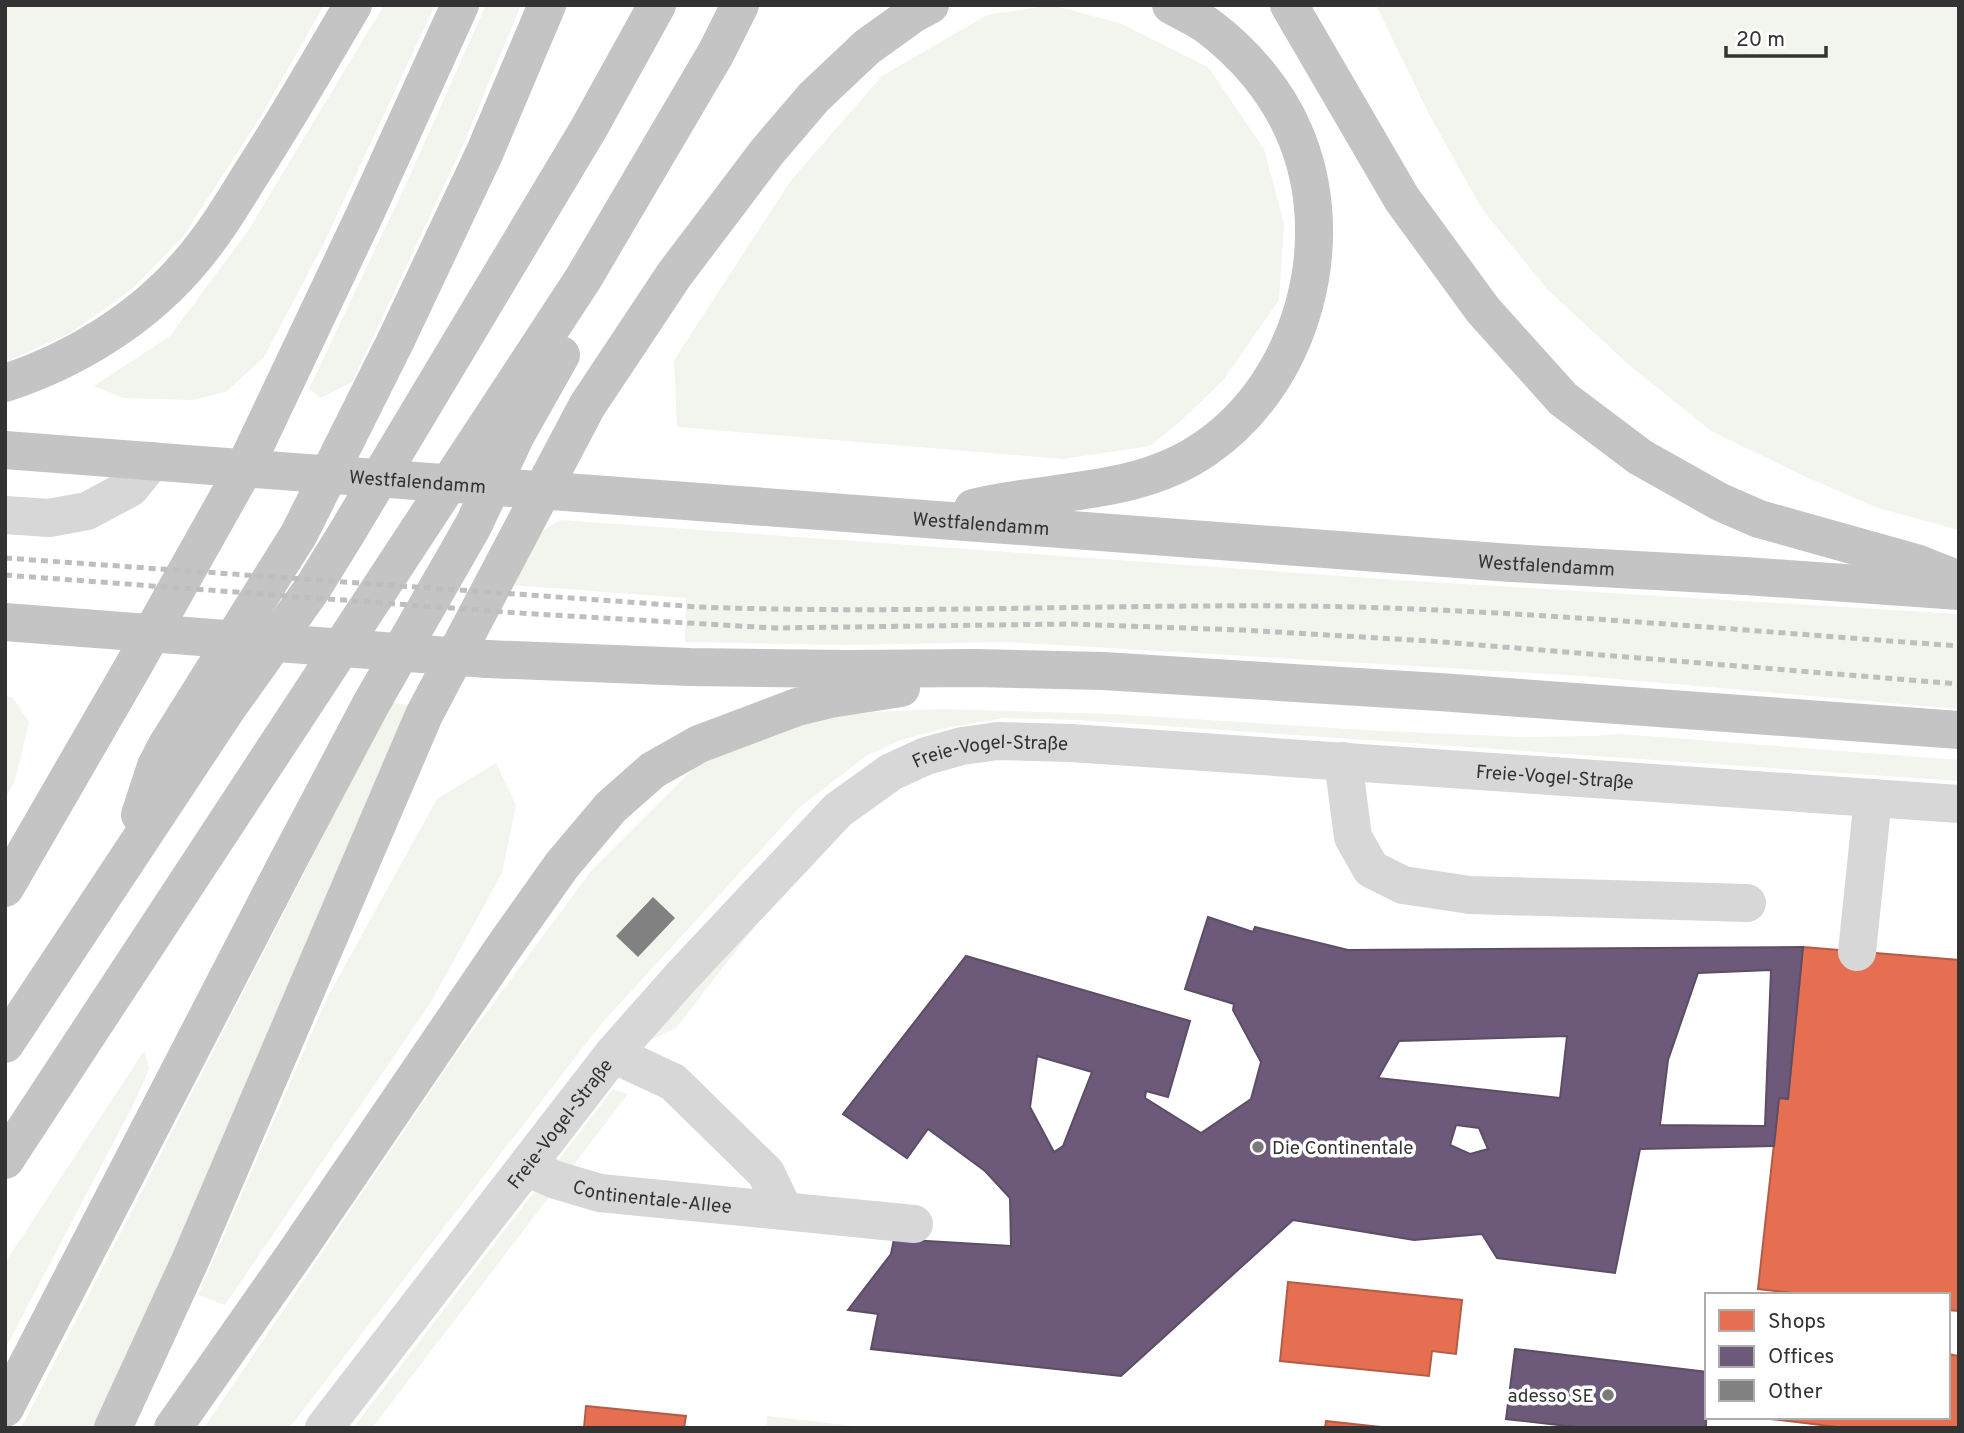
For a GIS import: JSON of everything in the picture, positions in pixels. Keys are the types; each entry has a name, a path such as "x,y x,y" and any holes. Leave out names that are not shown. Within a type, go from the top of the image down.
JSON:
{"highway":[{"path":"5,383 107,336 148,304 187,266 263,157 353,5"},
{"path":"5,888 245,467 460,5"},
{"path":"123,866 156,766 299,534 396,340 478,166 547,5"},
{"path":"5,1044 226,710 312,589 589,128 657,5"},
{"path":"5,1160 583,279 716,53 740,5"},
{"path":"113,1428 221,1189 424,715 587,405 674,275 767,152 814,97 867,47 930,5"},
{"path":"933,518 1002,501 1121,485 1163,470 1205,449 1242,418 1280,367 1301,317 1313,262 1314,211 1307,170 1294,131 1268,86 1240,53 1207,25 1171,5"},
{"path":"1289,5 1402,199 1483,310 1563,399 1640,457 1720,502 1759,519 1916,563 1959,580"},
{"path":"1316,5 1357,122"},
{"path":"5,1408 371,704 473,526 516,435 570,339 583,279"},
{"name":"Westfalendamm","path":"5,450 933,518 1511,564 1959,591"},
{"path":"5,622 519,661 690,667 976,667 1206,676 1959,730"},
{"path":"173,1428 506,944 562,865 611,807 653,770 699,744 766,718 830,699 918,685 976,667"}],"street":[{"path":"5,515 49,518 88,511 130,488 167,462"},
{"name":"Freie-Vogel-Straße","path":"324,1428 613,1054 683,975 838,810 873,783 918,760 962,746 998,741 1071,743 1959,804"},
{"path":"1343,761 1353,837 1371,869 1403,885 1470,895 1747,903"},
{"path":"1857,952 1873,798"},
{"path":"613,1054 673,1082 765,1173 784,1211"},
{"name":"Continentale-Allee","path":"526,1167 556,1180 600,1193 914,1224"}],"shaded area":[{"path":"5,5 324,5 261,116 182,238 132,289 72,332 5,362"},
{"path":"384,5 435,5 323,245 264,357 226,392 192,400 123,398 94,386 170,336 248,231"},
{"path":"486,5 521,5 463,145 352,382 321,398 309,389 407,182"},
{"path":"1052,5 1122,24 1208,67 1264,149 1284,224 1279,300 1224,379 1183,419 1150,446 1063,459 677,427 674,360 792,179 882,76 987,15"},
{"path":"1376,5 1959,5 1959,530 1878,508 1711,431 1628,364 1546,288 1482,209 1429,114"},
{"path":"561,520 1396,580 1959,614 1959,709 1583,676 1008,642 843,645 685,642 686,598 512,585 538,533"},
{"path":"5,696 12,697 29,722 15,780 5,799"},
{"path":"391,703 412,705 138,1336 95,1428 21,1428"},
{"path":"942,709 1111,714 1521,737 1619,734 1959,760 1959,781 1077,720 1003,718 941,729 901,740 866,756 800,807 601,1024 289,1428 204,1428 460,1048 592,870 693,769 773,726 873,712"},
{"path":"496,763 516,805 502,873 432,1000 225,1305 198,1295 327,998 437,799"},
{"path":"791,880 676,1028 639,1045"},
{"path":"144,1051 149,1069 131,1109 5,1349 5,1263"},
{"path":"613,1089 628,1094 372,1428 353,1428"},
{"path":"767,1416 872,1428 766,1428"}],"building: Shops":[{"path":"1803,947 1959,960 1959,1311 1950,1310 1950,1293 1792,1293 1758,1289 1779,1098 1788,1099"},
{"path":"1288,1282 1462,1300 1456,1354 1432,1351 1429,1376 1280,1361"},
{"path":"1950,1354 1959,1356 1959,1428 1845,1428 1771,1419 1950,1419"},
{"path":"586,1406 686,1416 684,1428 584,1428"},
{"path":"1326,1421 1390,1428 1325,1428"}],"building: Offices":[{"name":"Die Continentale","path":"1208,917 1253,932 1255,927 1348,950 1803,947 1788,1099 1779,1098 1774,1146 1640,1149 1615,1273 1497,1258 1482,1234 1414,1240 1293,1220 1121,1376 871,1349 878,1314 848,1310 891,1254 894,1239 1011,1246 1010,1198 985,1171 928,1129 907,1158 843,1114 966,956 1190,1021 1168,1097 1146,1091 1145,1098 1201,1133 1251,1099 1261,1062 1233,1010 1234,1004 1185,989","holes":["1771,970 1765,1126 1660,1125 1668,1060 1698,973","1567,1036 1560,1098 1378,1078 1399,1041","1037,1056 1092,1072 1063,1146 1054,1152 1030,1107","1456,1125 1479,1128 1488,1149 1470,1154 1450,1145"]},
{"name":"adesso SE","path":"1515,1349 1705,1372 1706,1428 1584,1428 1506,1419"}],"building: Other":[{"path":"653,897 675,918 638,957 616,936"}],"railway":[{"path":"5,558 699,607 864,610 1358,607 1583,618 1959,646"},
{"path":"5,575 518,613 774,628 1069,624 1242,630 1430,641 1959,684"}],"place":[{"name":"Die Continentale","path":"1258,1147"},
{"name":"adesso SE","path":"1608,1395"}]}
